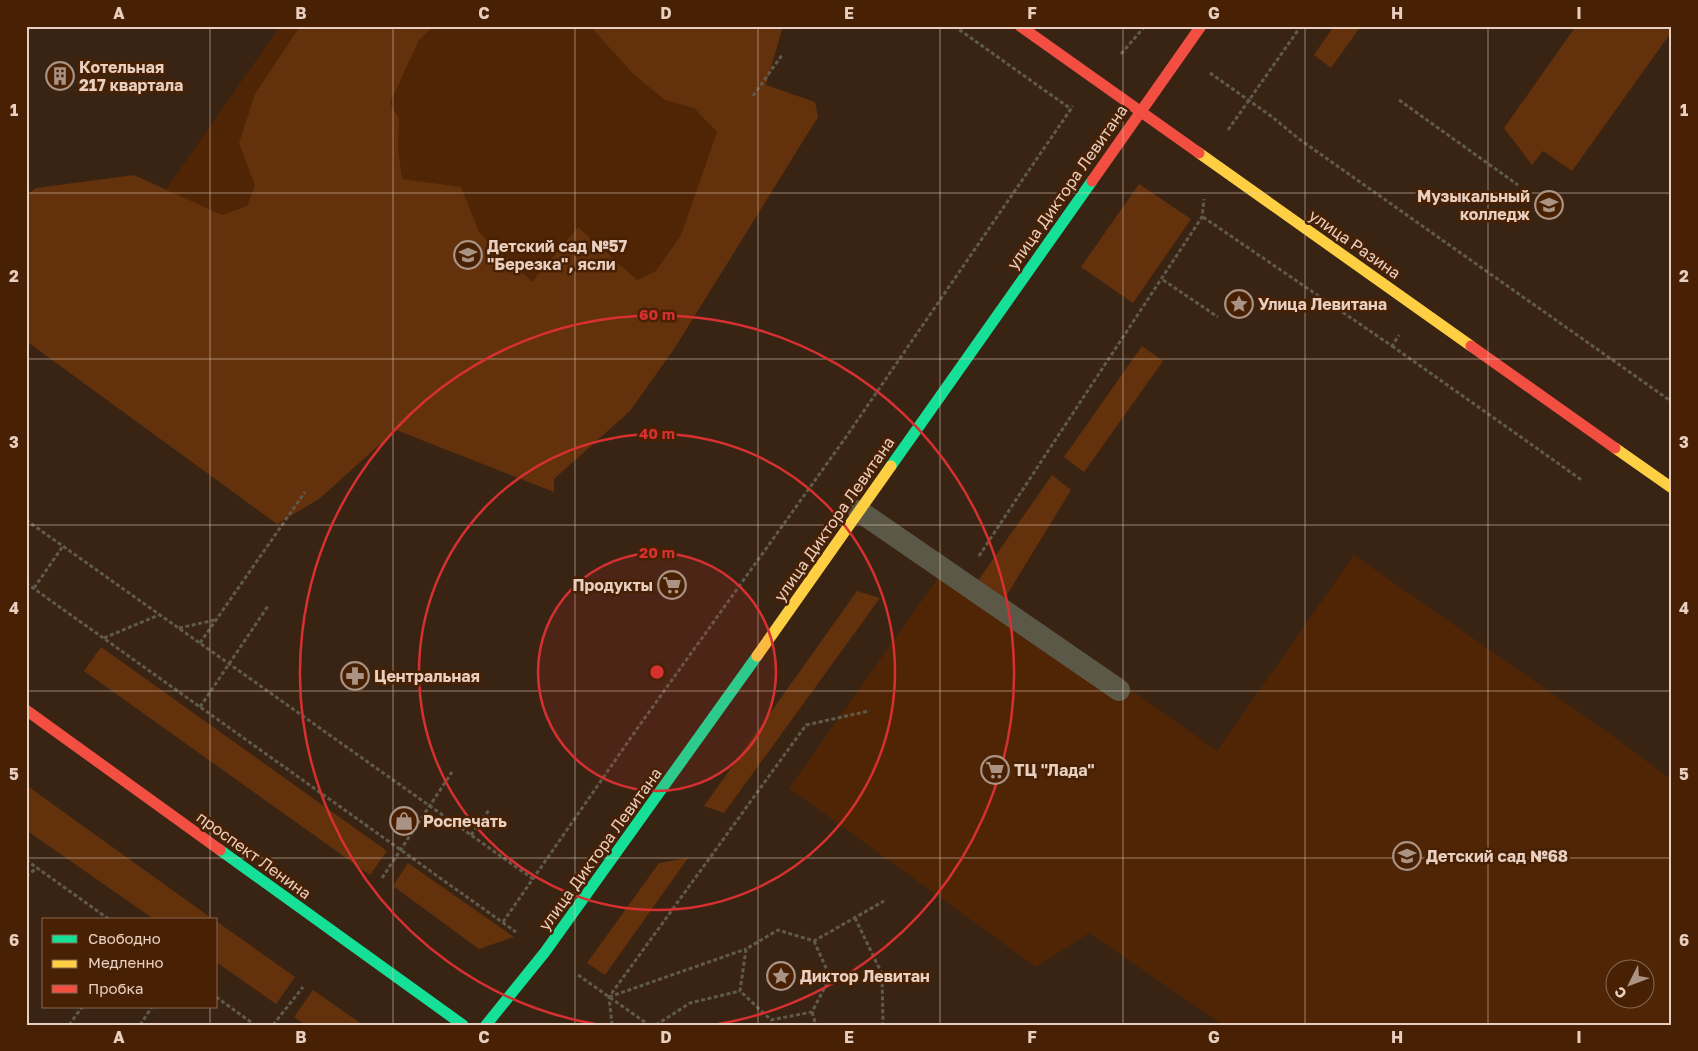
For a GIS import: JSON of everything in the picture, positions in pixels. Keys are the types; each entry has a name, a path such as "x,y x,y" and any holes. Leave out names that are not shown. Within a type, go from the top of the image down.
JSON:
{"street":[{"name":"улица Разина","path":"1020,26 1672,488"},
{"name":"улица Диктора Левитана","path":"486,1025 545,952 641,822 1201,26"},
{"name":"проспект Ленина","path":"26,710 464,1025"}],"lane":[{"path":"859,511 1119,690"}],"path":[{"path":"954,26 1071,109"},
{"path":"961,583 1202,217 1206,159 1301,26"},
{"path":"1182,53 1299,140 1672,402"},
{"path":"753,96 782,55"},
{"path":"503,922 846,437 1071,109 1097,80"},
{"path":"1399,100 1518,186"},
{"path":"1202,217 1392,346 1583,480"},
{"path":"1162,280 1218,317"},
{"path":"1392,346 1417,308"},
{"path":"200,643 305,492"},
{"path":"26,520 533,879"},
{"path":"34,588 63,546"},
{"path":"26,583 517,932"},
{"path":"200,707 268,606"},
{"path":"104,638 159,615"},
{"path":"179,628 216,620"},
{"path":"612,1025 609,997 806,725 869,711"},
{"path":"382,878 452,772"},
{"path":"471,835 489,810"},
{"path":"26,860 107,918"},
{"path":"26,876 37,868"},
{"path":"609,997 746,949 778,930 814,941 884,901"},
{"path":"855,918 882,974 883,1025"},
{"path":"814,941 830,977 812,1012 816,1025"},
{"path":"740,991 746,949"},
{"path":"578,975 649,1025"},
{"path":"273,1025 303,987"},
{"path":"740,991 771,1020"},
{"path":"656,1025 690,1003 740,991"},
{"path":"218,998 255,1025"},
{"path":"70,1025 81,1008"},
{"path":"140,1025 151,1008"},
{"path":"766,1025 771,1020 812,1012"}],"shaded area":[{"name":"Детский сад №57 \"Березка\", ясли","path":"280,26 652,26 792,123 551,473 158,201"},
{"path":"300,26 434,26 419,40 390,103 399,118 398,148 402,179 461,187 479,232 532,282 578,227 637,280 656,271 681,235 717,132 694,108 665,100 633,74 590,26 783,26 766,85 815,102 818,117 676,346 630,411 554,479 554,492 396,430 319,499 277,524 26,341 26,196 36,188 134,175 222,215 247,206 255,186 239,143 255,94"},
{"path":"1334,26 1361,26 1331,68 1314,55"},
{"path":"1576,26 1672,26 1672,31 1572,171 1543,151 1532,165 1504,128"},
{"path":"1139,184 1191,219 1133,303 1081,267"},
{"path":"1142,346 1163,361 1084,472 1064,457"},
{"path":"1052,475 1071,490 1002,603 975,585"},
{"name":"Детский сад №68","path":"1354,555 1610,734 1672,780 1672,1025 1223,1025 1089,933 1036,967 789,788 950,561 1217,751"},
{"path":"857,591 880,598 724,813 704,806"},
{"path":"101,647 387,851 370,875 84,671"},
{"path":"26,785 211,918 152,918 26,830"},
{"path":"688,858 605,975 587,963 659,863"},
{"path":"408,863 514,937 479,949 393,886"},
{"path":"218,922 295,977 276,1004 218,963"},
{"path":"313,990 363,1025 305,1025 294,1017"}],"traffic: fast":[{"path":"891,466 1092,181"},
{"path":"486,1025 545,952 757,656"},
{"path":"220,850 463,1025"}],"traffic: slow":[{"path":"1199,153 1471,346"},
{"path":"1615,448 1672,488"},
{"path":"757,656 891,466"}],"traffic: jam":[{"path":"1020,26 1199,153"},
{"path":"1092,181 1201,26"},
{"path":"1471,346 1615,448"},
{"path":"26,710 220,850"}],"place":[{"name":"Котельная 217 квартала","path":"60,76"},
{"name":"Музыкальный колледж","path":"1549,205"},
{"name":"Детский сад №57 \"Березка\", ясли","path":"468,255"},
{"name":"Улица Левитана","path":"1239,304"},
{"name":"Продукты","path":"672,585"},
{"name":"Центральная","path":"355,676"},
{"name":"ТЦ \"Лада\"","path":"995,770"},
{"name":"Роспечать","path":"404,821"},
{"name":"Детский сад №68","path":"1407,856"},
{"name":"Диктор Левитан","path":"781,976"}]}
